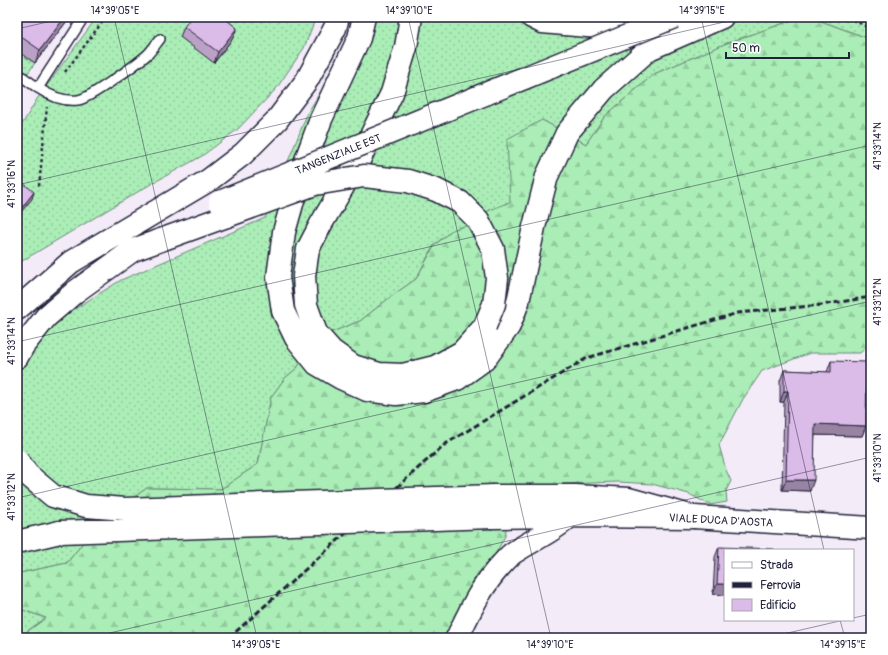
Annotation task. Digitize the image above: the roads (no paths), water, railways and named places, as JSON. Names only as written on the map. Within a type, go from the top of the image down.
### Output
[{"type":"main road","points":[[17,309],[71,262],[209,180],[243,154],[277,120],[307,80],[335,28],[338,17]]},
{"type":"main road","points":[[364,17],[359,38],[321,119],[299,179],[284,232],[278,276],[283,311],[296,338],[317,364],[340,378],[367,390],[396,394],[424,391],[457,379],[485,359],[509,326],[518,302],[534,227],[547,176],[567,133],[604,89],[649,49],[722,17]]},
{"type":"main road","points":[[224,209],[315,184],[336,180],[343,179],[350,178],[364,176],[408,181],[436,190],[460,202],[478,220],[493,249],[497,278],[494,304],[485,326],[462,352],[434,367],[403,375],[379,374],[353,366],[332,352],[316,333],[306,305],[304,276],[308,249],[321,224],[345,185],[349,178],[353,171],[392,93],[406,47],[411,17]]},
{"type":"main road","points":[[532,17],[542,22],[599,27],[640,17]]},
{"type":"main road","name":"TANGENZIALE EST","points":[[17,320],[133,250],[224,209],[674,17]]},
{"type":"main road","points":[[17,357],[23,346],[46,317],[75,292],[133,250]]},
{"type":"main road","points":[[17,460],[28,475],[53,496],[86,506],[118,509],[493,507]]},
{"type":"main road","points":[[17,531],[60,532],[493,507],[575,496],[630,499],[694,517]]},
{"type":"main road","name":"VIALE DUCA D'AOSTA","points":[[493,507],[570,516],[694,517],[871,528]]},
{"type":"main road","points":[[457,638],[477,597],[494,573],[511,554],[532,540],[562,524],[570,516]]},
{"type":"main road","points":[[17,542],[60,532]]},
{"type":"lane","points":[[38,88],[84,17]]},
{"type":"lane","points":[[17,73],[48,95],[64,101],[80,100],[96,92],[148,54],[160,39]]},
{"type":"railway","points":[[229,638],[444,445],[587,358],[738,313],[821,305],[871,297]]}]
